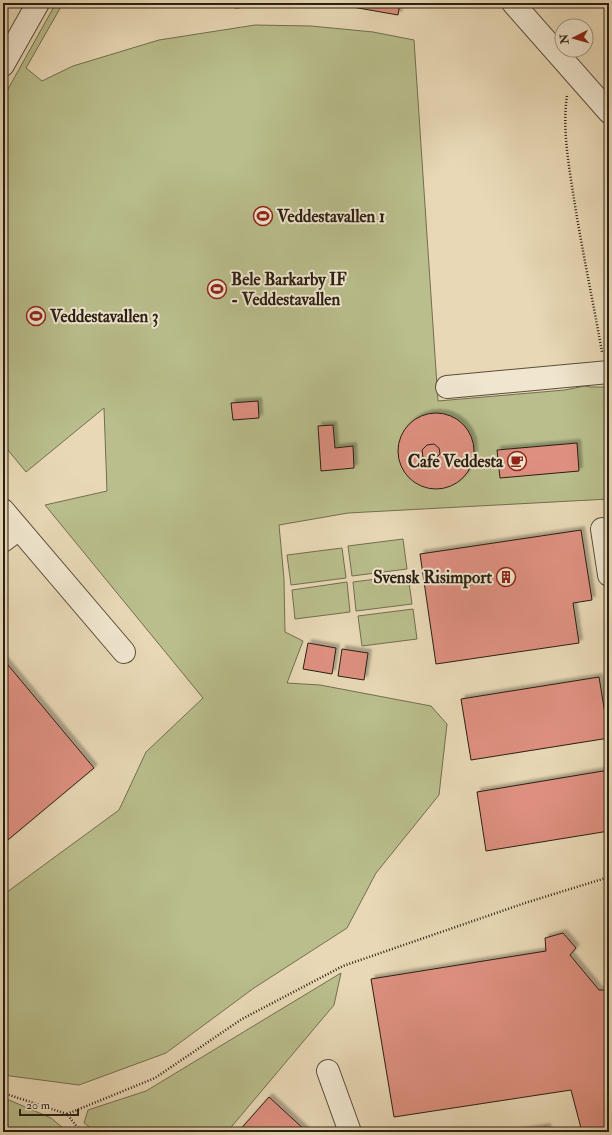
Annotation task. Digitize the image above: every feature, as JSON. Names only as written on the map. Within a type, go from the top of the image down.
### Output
[{"type":"street","points":[[3,65],[38,3]]},
{"type":"street","points":[[513,3],[609,112]]},
{"type":"street","points":[[447,387],[608,372]]},
{"type":"street","points":[[3,510],[11,535],[124,652]]},
{"type":"street","points":[[602,528],[609,575]]},
{"type":"street","points":[[328,1071],[350,1132]]},
{"type":"path","points":[[572,69],[565,109],[568,164],[579,228],[608,372]]},
{"type":"path","points":[[67,1114],[155,1078],[242,1019],[343,966],[609,877]]},
{"type":"path","points":[[3,1093],[67,1114],[81,1132]]},
{"type":"green space","name":"Bele Barkarby IF - Veddestavallen","points":[[56,3],[63,3],[26,68],[42,81],[73,66],[159,40],[255,25],[311,26],[373,32],[414,40],[438,401],[565,390],[585,386],[609,387],[609,499],[348,513],[279,525],[284,579],[285,632],[303,641],[287,683],[320,685],[431,706],[447,724],[439,795],[376,873],[347,928],[254,988],[166,1053],[79,1085],[3,1075],[3,895],[119,810],[146,752],[203,698],[45,505],[107,491],[104,408],[26,472],[3,444],[3,192],[6,180],[3,179],[3,98]]},
{"type":"green space","points":[[403,539],[407,569],[352,576],[348,546]]},
{"type":"green space","points":[[342,548],[346,578],[291,585],[287,555]]},
{"type":"green space","points":[[408,575],[412,604],[356,611],[353,582]]},
{"type":"green space","points":[[347,582],[350,612],[295,619],[292,590]]},
{"type":"green space","points":[[413,609],[417,639],[362,646],[358,616]]},
{"type":"green space","points":[[341,973],[334,1005],[227,1132],[96,1132],[84,1123],[88,1110],[146,1091]]},
{"type":"green space","points":[[3,1100],[9,1100],[51,1118],[68,1132],[3,1132]]},
{"type":"building","points":[[234,3],[299,3],[235,8]]},
{"type":"building","points":[[342,3],[400,3],[398,15],[341,5]]},
{"type":"building","points":[[258,401],[259,418],[233,420],[231,403]]},
{"type":"building","points":[[428,413],[444,413],[457,419],[468,430],[474,443],[472,466],[457,483],[444,489],[428,489],[415,483],[400,466],[398,459],[398,443],[404,430],[421,415]]},
{"type":"building","points":[[333,425],[335,448],[353,446],[354,468],[321,471],[318,426]]},
{"type":"building","points":[[577,443],[579,471],[500,478],[497,450]]},
{"type":"building","points":[[434,444],[439,448],[440,454],[435,459],[429,461],[423,457],[422,450],[427,445]]},
{"type":"building","name":"Svensk Risimport","points":[[581,530],[592,600],[573,603],[579,643],[436,664],[420,554]]},
{"type":"building","points":[[308,643],[336,648],[332,674],[303,669]]},
{"type":"building","points":[[342,649],[368,653],[364,680],[338,676]]},
{"type":"building","points":[[3,659],[94,768],[3,844]]},
{"type":"building","points":[[599,677],[609,738],[471,760],[461,699]]},
{"type":"building","points":[[609,770],[609,831],[486,851],[477,792]]},
{"type":"building","points":[[563,933],[576,948],[570,955],[599,990],[609,990],[609,1132],[582,1132],[571,1090],[394,1117],[371,979],[546,951],[545,938]]},
{"type":"building","points":[[269,1097],[307,1132],[238,1132]]},
{"type":"building","points":[[547,1127],[548,1132],[517,1132]]},
{"type":"place","name":"Veddestavallen 1","points":[[263,216]]},
{"type":"place","name":"Bele Barkarby IF - Veddestavallen","points":[[217,289]]},
{"type":"place","name":"Veddestavallen 3","points":[[36,316]]},
{"type":"place","name":"Cafe Veddesta","points":[[517,461]]},
{"type":"place","name":"Svensk Risimport","points":[[506,577]]}]
